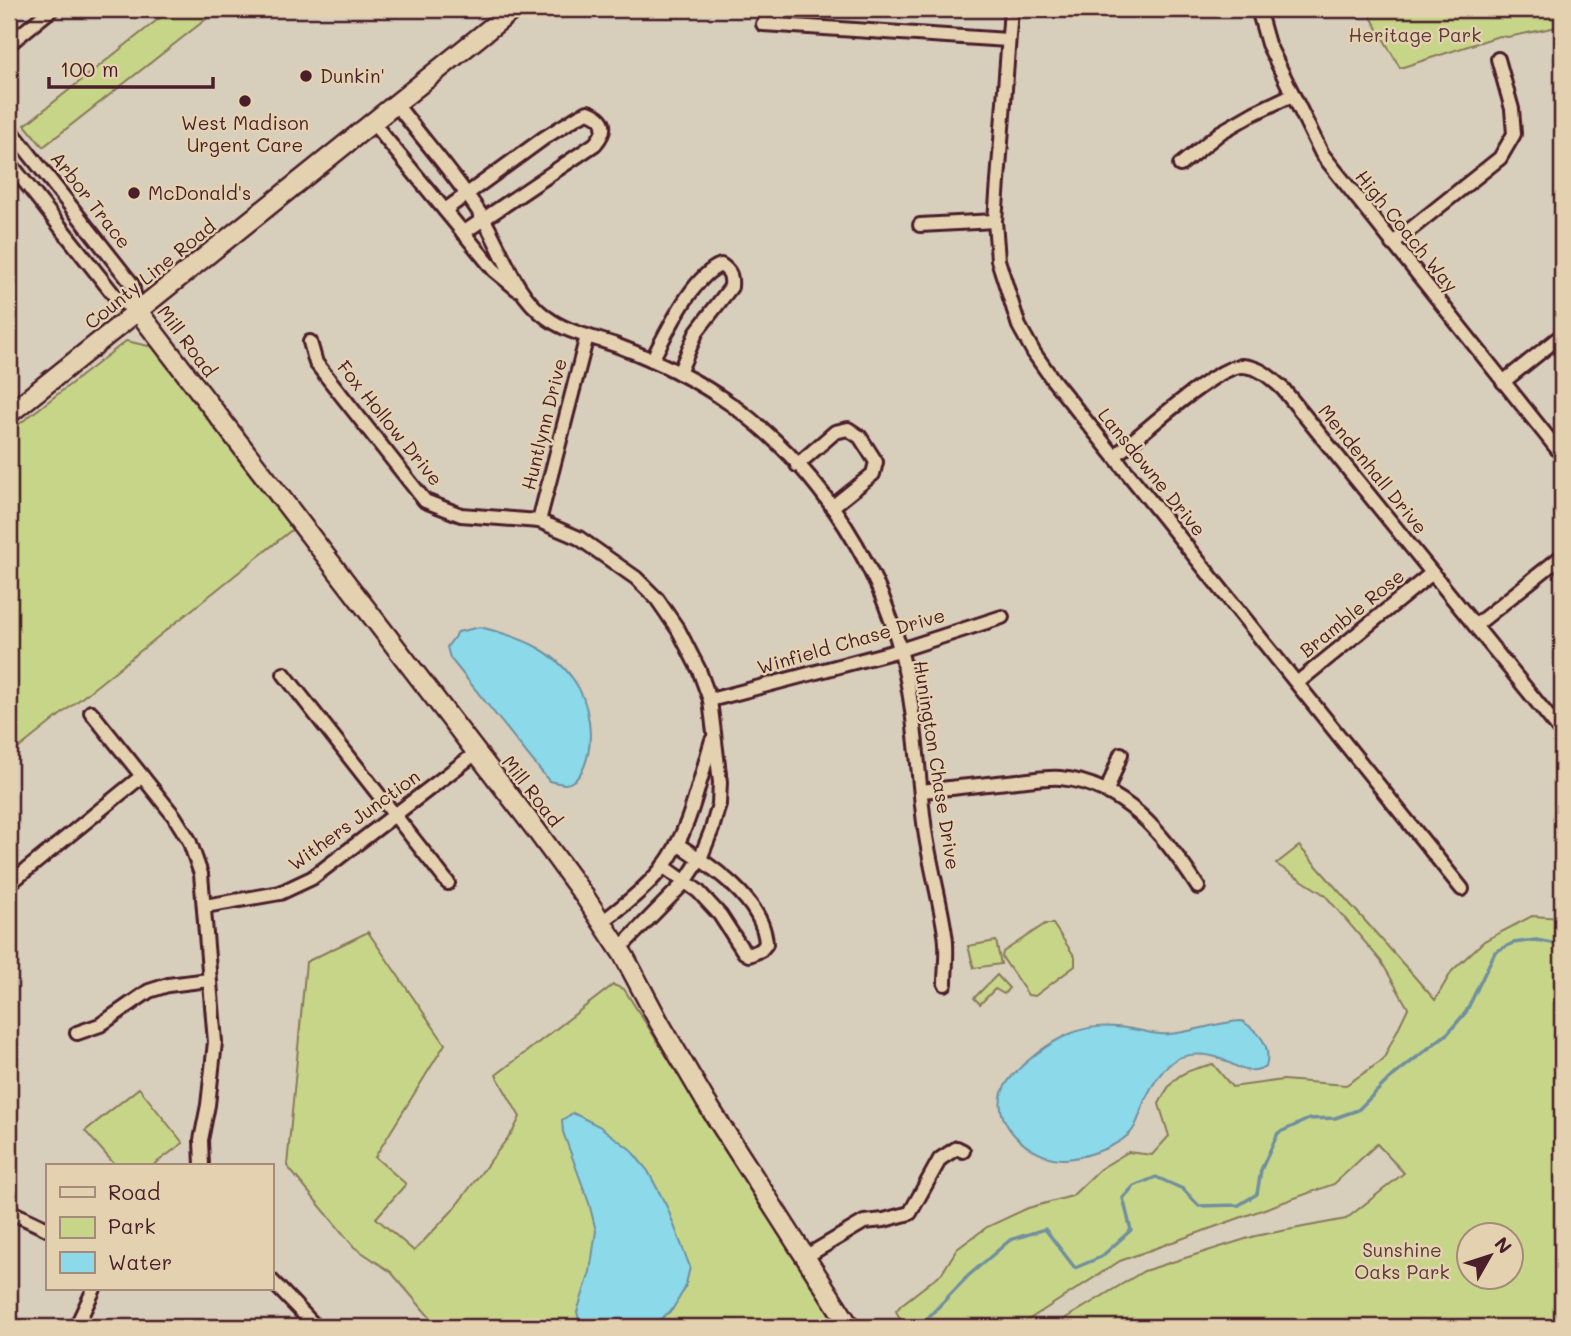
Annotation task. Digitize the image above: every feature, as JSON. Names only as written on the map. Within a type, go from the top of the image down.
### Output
[{"type":"street","points":[[9,44],[52,9]]},
{"type":"street","name":"County Line Road","points":[[9,414],[514,9]]},
{"type":"street","name":"Lansdowne Drive","points":[[1012,9],[995,221],[998,260],[1019,326],[1053,380],[1462,889]]},
{"type":"street","name":"High Coach Way","points":[[1258,9],[1268,44],[1322,154],[1562,456]]},
{"type":"street","points":[[763,24],[1008,40]]},
{"type":"street","points":[[1392,244],[1500,158],[1514,134],[1512,109],[1498,59]]},
{"type":"street","points":[[1180,165],[1221,132],[1292,95]]},
{"type":"street","name":"Hunington Chase Drive","points":[[396,104],[468,195],[523,294],[545,317],[565,329],[652,360],[734,406],[783,449],[854,539],[876,578],[900,650],[914,720],[925,831],[946,937],[945,984]]},
{"type":"street","points":[[445,211],[544,138],[579,116],[588,112],[601,120],[604,128],[595,144],[463,233]]},
{"type":"street","points":[[373,123],[494,270],[523,294]]},
{"type":"street","name":"Arbor Trace","points":[[9,128],[132,284],[137,310]]},
{"type":"street","points":[[9,162],[118,300],[137,310]]},
{"type":"street","points":[[920,225],[995,221]]},
{"type":"street","points":[[652,360],[678,311],[712,268],[721,265],[729,270],[731,287],[697,331],[679,373]]},
{"type":"street","name":"Mill Road","points":[[137,310],[536,830],[601,922],[619,948],[706,1102],[850,1327]]},
{"type":"street","points":[[1503,382],[1562,335]]},
{"type":"street","name":"Huntlynn Drive","points":[[539,521],[587,336]]},
{"type":"street","name":"Fox Hollow Drive","points":[[310,342],[316,363],[425,500],[461,515],[539,521],[579,538],[636,578],[657,599],[679,631],[699,670],[710,700],[720,782],[719,804],[712,829],[700,859],[685,882],[619,948]]},
{"type":"street","name":"Mendenhall Drive","points":[[1115,456],[1213,377],[1240,365],[1264,371],[1283,389],[1562,733]]},
{"type":"street","points":[[797,465],[835,432],[848,429],[865,444],[876,463],[873,474],[832,508]]},
{"type":"street","points":[[1476,625],[1562,556]]},
{"type":"street","name":"Bramble Rose","points":[[1297,683],[1433,573]]},
{"type":"street","name":"Winfield Chase Drive","points":[[710,700],[900,650],[1002,617]]},
{"type":"street","points":[[284,674],[448,883]]},
{"type":"street","points":[[91,712],[174,816],[190,840],[201,874],[215,1042],[201,1140],[202,1164]]},
{"type":"street","name":"Fox Hollow Drive","points":[[601,922],[634,896],[663,866],[677,844],[713,736]]},
{"type":"street","name":"Withers Junction","points":[[205,906],[266,897],[292,888],[326,869],[476,754]]},
{"type":"street","points":[[1107,791],[1121,754]]},
{"type":"street","points":[[9,884],[142,776]]},
{"type":"street","points":[[921,791],[1058,778],[1084,782],[1107,791],[1146,820],[1181,860],[1198,887]]},
{"type":"street","points":[[663,866],[685,882],[720,915],[744,952],[749,955],[761,950],[766,944],[765,936],[750,906],[728,881],[677,844]]},
{"type":"street","points":[[77,1032],[100,1025],[149,991],[168,985],[209,980]]},
{"type":"street","points":[[805,1257],[864,1222],[910,1213],[940,1159],[957,1148],[963,1151]]},
{"type":"street","points":[[9,1211],[46,1229]]},
{"type":"street","points":[[273,1282],[316,1327]]},
{"type":"street","points":[[76,1327],[94,1290]]},
{"type":"green space","points":[[171,9],[219,9],[43,147],[25,125]]},
{"type":"green space","name":"Heritage Park","points":[[1370,9],[1562,9],[1562,26],[1508,37],[1499,36],[1400,68],[1371,17]]},
{"type":"green space","points":[[126,341],[153,347],[294,528],[9,756],[9,432]]},
{"type":"green space","name":"Sunshine Oaks Park","points":[[1299,846],[1435,1000],[1452,971],[1484,941],[1532,916],[1562,918],[1562,1327],[1051,1327],[1144,1271],[1255,1236],[1346,1219],[1404,1173],[1377,1144],[1334,1184],[1120,1261],[1017,1327],[904,1327],[896,1311],[942,1273],[957,1249],[987,1227],[1028,1208],[1072,1196],[1100,1169],[1128,1152],[1152,1155],[1169,1136],[1159,1104],[1169,1086],[1180,1076],[1193,1069],[1213,1064],[1232,1087],[1283,1080],[1346,1085],[1383,1060],[1408,1008],[1381,961],[1325,895],[1276,864]]},
{"type":"green space","points":[[1045,924],[1053,924],[1075,957],[1075,966],[1035,996],[1028,995],[1002,957],[1003,952]]},
{"type":"green space","points":[[368,932],[445,1044],[375,1157],[406,1184],[376,1218],[414,1251],[452,1211],[513,1131],[520,1117],[496,1075],[613,985],[624,989],[839,1327],[438,1327],[391,1272],[354,1247],[287,1166],[306,962]]},
{"type":"green space","points":[[996,941],[1001,964],[974,968],[968,946]]},
{"type":"green space","points":[[997,975],[1009,988],[1004,994],[995,989],[980,1004],[974,998]]},
{"type":"green space","points":[[139,1088],[183,1143],[155,1164],[114,1164],[85,1131]]},
{"type":"water","points":[[480,627],[532,644],[564,668],[579,688],[587,710],[590,734],[584,767],[572,782],[563,784],[549,781],[450,658],[447,647],[458,632]]},
{"type":"water","points":[[1242,1021],[1263,1040],[1267,1052],[1266,1067],[1245,1070],[1221,1059],[1202,1055],[1188,1055],[1176,1059],[1152,1087],[1131,1132],[1107,1148],[1072,1158],[1052,1158],[1026,1146],[1007,1125],[1001,1099],[1005,1086],[1022,1066],[1038,1053],[1071,1033],[1111,1027],[1166,1034]]},
{"type":"water","points":[[573,1113],[599,1126],[630,1149],[648,1171],[667,1207],[690,1267],[685,1288],[672,1310],[650,1327],[581,1327],[577,1312],[590,1272],[596,1231],[589,1203],[563,1132],[562,1120]]},
{"type":"waterway","points":[[919,1327],[968,1276],[1010,1240],[1045,1229],[1075,1268],[1101,1257],[1131,1230],[1123,1198],[1134,1186],[1156,1177],[1183,1189],[1199,1206],[1239,1205],[1257,1194],[1261,1170],[1278,1133],[1309,1119],[1335,1118],[1358,1110],[1389,1079],[1448,1033],[1466,1012],[1495,952],[1513,943],[1536,940],[1562,945]]},
{"type":"place","name":"Dunkin'","points":[[306,76]]},
{"type":"place","name":"West Madison Urgent Care","points":[[245,101]]},
{"type":"place","name":"McDonald's","points":[[134,193]]}]
